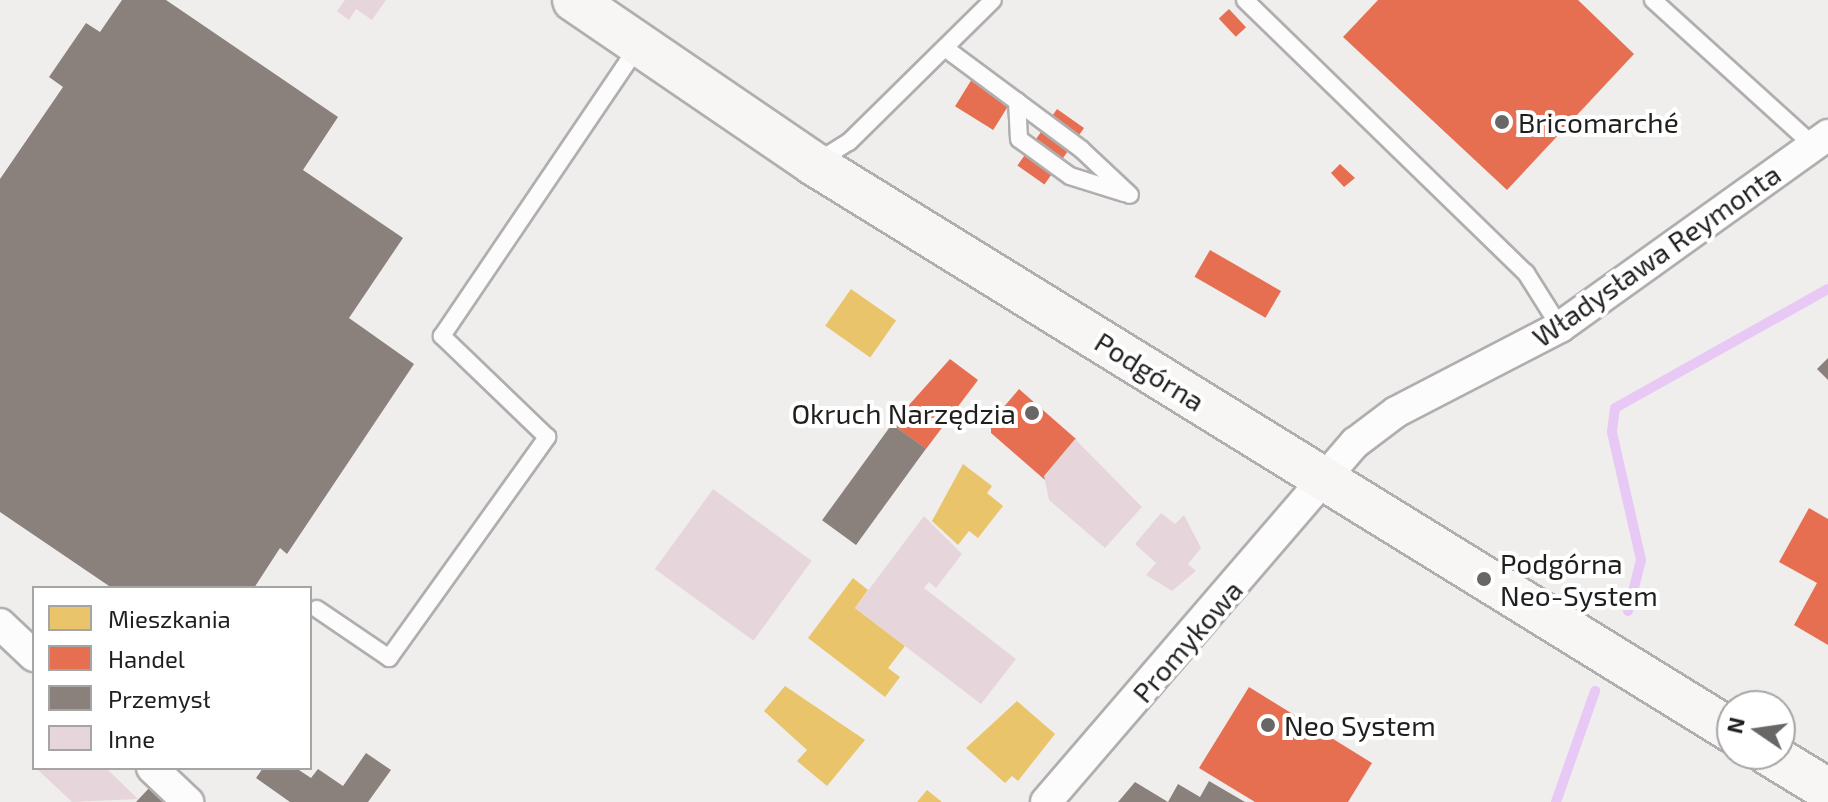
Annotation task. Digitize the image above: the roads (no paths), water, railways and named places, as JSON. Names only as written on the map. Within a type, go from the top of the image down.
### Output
[{"type":"main road","name":"Podgórna","points":[[574,0],[814,164],[1716,721]]},
{"type":"main road","points":[[1795,770],[1828,790]]},
{"type":"street","name":"Władysława Reymonta","points":[[1326,479],[1355,443],[1396,412],[1560,327],[1820,140]]},
{"type":"street","name":"Promykowa","points":[[1046,802],[1326,479]]},
{"type":"street","points":[[0,624],[32,654]]},
{"type":"street","points":[[154,770],[188,802]]},
{"type":"lane","points":[[1245,0],[1526,273],[1560,327]]},
{"type":"lane","points":[[1653,0],[1820,140]]},
{"type":"lane","points":[[814,164],[849,142],[990,4]]},
{"type":"lane","points":[[317,609],[389,658],[547,437],[442,336],[639,45]]},
{"type":"lane","points":[[945,48],[1017,101],[1130,195],[1070,176],[1019,139],[1017,101]]},
{"type":"waterway","points":[[1628,611],[1641,560],[1612,432],[1615,408],[1828,289]]},
{"type":"waterway","points":[[1556,802],[1595,691]]},
{"type":"place","name":"Bricomarché","points":[[1502,122]]},
{"type":"place","name":"Okruch Narzędzia","points":[[1032,413]]},
{"type":"place","name":"Podgórna Neo-System","points":[[1484,579]]},
{"type":"place","name":"Neo System","points":[[1268,725]]}]
